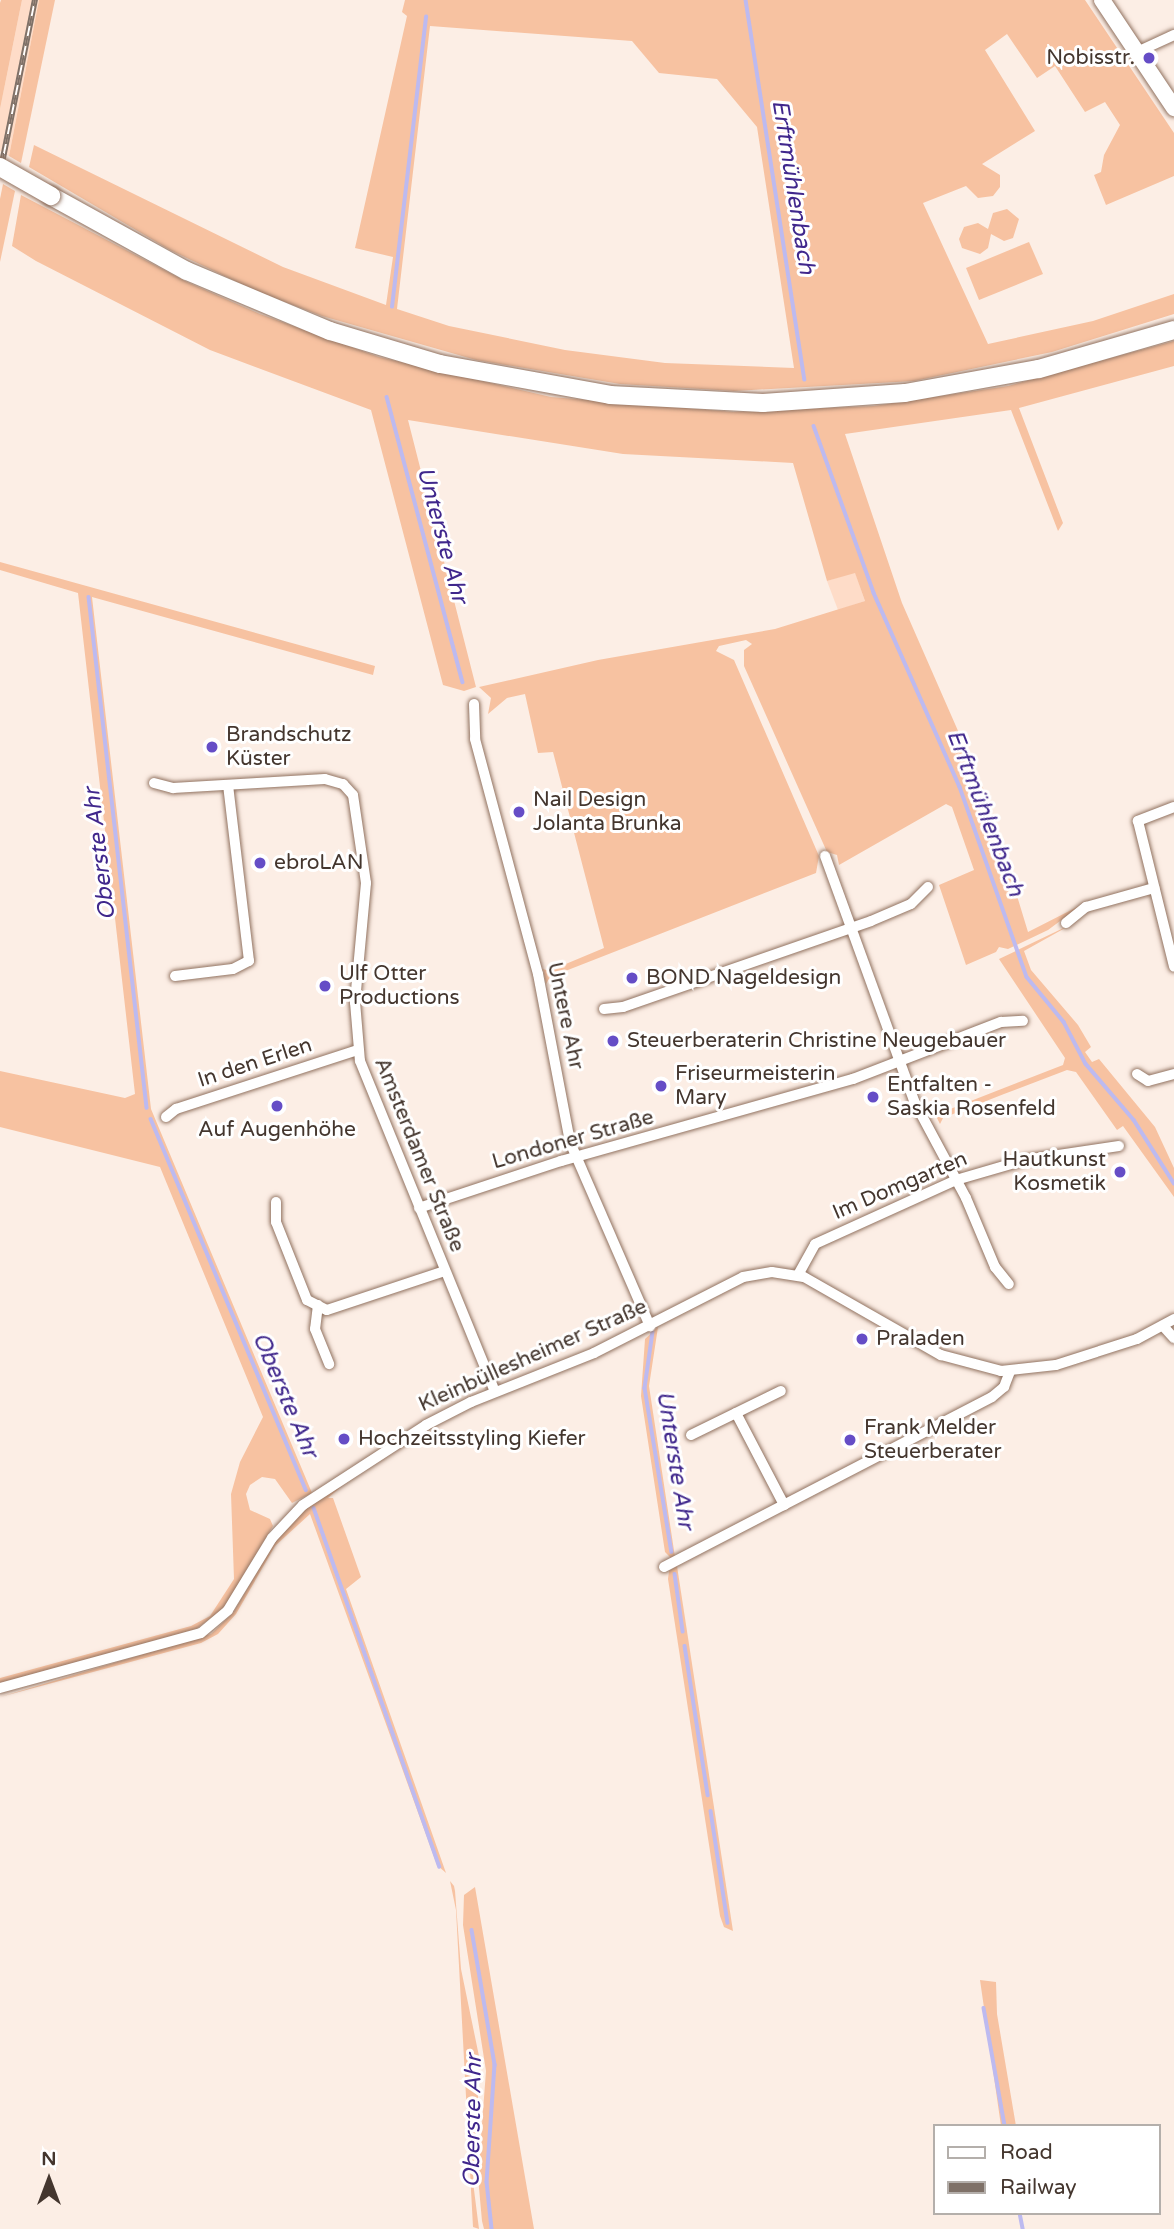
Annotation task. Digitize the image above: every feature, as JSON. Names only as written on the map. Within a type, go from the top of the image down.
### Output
[{"type":"main road","points":[[0,167],[187,271],[330,331],[440,364],[610,395],[762,403],[896,394],[1040,369],[1174,330]]},
{"type":"street","points":[[1102,0],[1174,107]]},
{"type":"street","points":[[1137,52],[1174,35]]},
{"type":"street","name":"Untere Ahr","points":[[474,704],[475,740],[538,974],[575,1158],[650,1326]]},
{"type":"street","name":"Amsterdamer Straße","points":[[154,783],[173,788],[325,779],[343,784],[353,795],[366,883],[355,1002],[358,1050],[419,1208],[495,1392]]},
{"type":"street","points":[[175,976],[233,970],[249,961],[228,785]]},
{"type":"street","points":[[1174,807],[1138,821],[1174,967]]},
{"type":"street","points":[[825,856],[900,1062],[995,1267],[1009,1284]]},
{"type":"street","points":[[604,1009],[623,1007],[911,904],[928,887]]},
{"type":"street","points":[[1066,923],[1086,907],[1154,888]]},
{"type":"street","name":"Londoner Straße","points":[[419,1208],[575,1158],[900,1062],[1001,1022],[1023,1021]]},
{"type":"street","name":"In den Erlen","points":[[166,1117],[176,1109],[358,1050]]},
{"type":"street","points":[[1137,1074],[1148,1081],[1174,1074]]},
{"type":"street","name":"Im Domgarten","points":[[798,1275],[815,1244],[956,1180],[1010,1163],[1119,1146]]},
{"type":"street","points":[[276,1202],[276,1222],[307,1300],[327,1310],[445,1271]]},
{"type":"street","name":"Kleinbüllesheimer Straße","points":[[0,1688],[201,1633],[224,1615],[272,1538],[295,1511],[426,1425],[495,1392],[650,1326],[743,1277],[772,1272],[798,1275],[941,1355],[1010,1371],[1056,1365],[1164,1327],[1174,1319]]},
{"type":"street","points":[[318,1305],[315,1329],[329,1364]]},
{"type":"street","points":[[1164,1327],[1174,1338]]},
{"type":"street","points":[[664,1566],[998,1394],[1010,1371]]},
{"type":"street","points":[[691,1435],[781,1391]]},
{"type":"street","points":[[736,1413],[784,1505]]},
{"type":"shaded area","points":[[1,0],[22,0],[0,109],[0,3]]},
{"type":"shaded area","points":[[22,0],[39,0],[9,156],[0,151],[0,109]]},
{"type":"shaded area","points":[[39,0],[55,0],[21,163],[9,156]]},
{"type":"shaded area","points":[[405,0],[1085,0],[1174,133],[1174,176],[1106,205],[1094,175],[1101,172],[1104,155],[1120,125],[1105,102],[1085,112],[1055,66],[1037,78],[1007,34],[985,50],[1035,131],[982,164],[1000,175],[1000,187],[993,196],[978,198],[966,186],[923,203],[988,344],[1093,321],[1174,294],[1174,314],[1052,352],[914,381],[734,391],[620,384],[476,360],[322,316],[256,291],[170,250],[29,167],[34,145],[283,267],[386,305],[393,257],[355,248],[407,16],[402,12]],"holes":[[[430,26],[632,41],[659,73],[717,79],[757,127],[794,368],[665,363],[565,350],[449,326],[397,309]]]},
{"type":"shaded area","points":[[3,184],[15,191],[0,262],[0,199]]},
{"type":"shaded area","points":[[21,195],[187,282],[260,314],[379,357],[551,397],[734,412],[874,406],[1008,386],[1174,341],[1174,366],[1019,408],[1063,523],[1058,531],[1011,410],[845,434],[902,603],[987,797],[1028,932],[1083,904],[1048,930],[1008,949],[999,947],[996,952],[966,965],[939,885],[974,870],[952,807],[946,804],[839,865],[837,855],[827,852],[744,666],[744,650],[752,644],[746,640],[719,646],[716,651],[734,660],[819,856],[816,873],[550,977],[546,984],[543,969],[549,971],[604,948],[553,752],[538,753],[525,694],[507,698],[488,714],[491,698],[479,687],[598,660],[775,629],[865,601],[855,573],[827,581],[793,463],[623,454],[408,420],[476,687],[464,691],[443,685],[371,410],[210,350],[36,261],[12,246]]},
{"type":"shaded area","points":[[1007,209],[1019,219],[1013,238],[1004,241],[991,234],[988,248],[980,254],[962,248],[959,239],[964,227],[978,223],[988,229],[993,213]]},
{"type":"shaded area","points":[[1029,242],[1043,274],[979,300],[966,268]]},
{"type":"shaded area","points":[[0,562],[375,666],[373,675],[92,597],[151,1109],[312,1493],[292,1503],[275,1479],[262,1477],[250,1485],[246,1494],[250,1510],[270,1519],[273,1526],[223,1609],[196,1629],[0,1683],[0,1678],[191,1626],[210,1616],[234,1579],[231,1494],[240,1462],[263,1417],[160,1167],[0,1127],[0,1071],[125,1098],[135,1094],[78,593],[0,570]]},
{"type":"shaded area","points":[[855,572],[865,601],[838,610],[827,581]]},
{"type":"shaded area","points":[[1074,923],[1024,951],[1031,970],[1078,1025],[1091,1047],[1085,1052],[1092,1062],[1099,1059],[1155,1127],[1174,1168],[1174,1197],[1123,1126],[1117,1130],[1076,1072],[1067,1070],[1004,1094],[943,1118],[940,1124],[933,1110],[940,1113],[1063,1065],[1065,1058],[999,959]]},
{"type":"shaded area","points":[[658,1327],[649,1386],[675,1557],[671,1558],[665,1552],[641,1396],[645,1339]]},
{"type":"shaded area","points":[[343,1485],[328,1498],[333,1498],[361,1577],[346,1589],[446,1873],[437,1865],[310,1514],[275,1546],[236,1614],[218,1634],[201,1643],[0,1697],[211,1634],[233,1613],[279,1535],[303,1511]]},
{"type":"shaded area","points":[[677,1566],[733,1931],[724,1927],[720,1916],[668,1579],[669,1571]]},
{"type":"shaded area","points":[[450,1881],[455,1891],[461,1969],[480,2061],[473,2182],[479,2229],[473,2227],[456,1910]]},
{"type":"shaded area","points":[[475,1887],[534,2229],[484,2229],[482,2221],[478,2177],[486,2071],[463,1925],[464,1895]]},
{"type":"shaded area","points":[[980,1980],[996,1982],[997,2014],[1016,2124],[1001,2124]]},
{"type":"waterway","name":"Erftmühlenbach","points":[[746,0],[805,379]]},
{"type":"waterway","name":"Unterste Ahr","points":[[392,307],[426,17]]},
{"type":"waterway","name":"Unterste Ahr","points":[[387,397],[463,682]]},
{"type":"waterway","name":"Erftmühlenbach","points":[[814,426],[874,593],[960,787],[1027,977],[1064,1022],[1086,1064],[1134,1120],[1174,1183]]},
{"type":"waterway","name":"Oberste Ahr","points":[[89,597],[147,1108]]},
{"type":"waterway","name":"Oberste Ahr","points":[[151,1119],[306,1490]]},
{"type":"waterway","name":"Unterste Ahr","points":[[653,1332],[645,1388],[672,1552]]},
{"type":"waterway","name":"Oberste Ahr","points":[[314,1508],[440,1867]]},
{"type":"waterway","name":"Unterste Ahr","points":[[675,1574],[683,1631]]},
{"type":"waterway","name":"Unterste Ahr","points":[[685,1646],[708,1795]]},
{"type":"waterway","name":"Unterste Ahr","points":[[711,1811],[728,1923]]},
{"type":"waterway","name":"Oberste Ahr","points":[[472,1930],[495,2065],[487,2182],[492,2229]]},
{"type":"waterway","name":"Unterste Ahr","points":[[984,2008],[1005,2124]]},
{"type":"waterway","name":"Unterste Ahr","points":[[1020,2215],[1023,2229]]},
{"type":"railway","points":[[0,173],[35,0]]},
{"type":"place","name":"Nobisstr.","points":[[1149,58]]},
{"type":"place","name":"Brandschutz Küster","points":[[212,747]]},
{"type":"place","name":"Nail Design Jolanta Brunka","points":[[519,812]]},
{"type":"place","name":"ebroLAN","points":[[260,863]]},
{"type":"place","name":"BOND Nageldesign","points":[[632,978]]},
{"type":"place","name":"Ulf Otter Productions","points":[[325,986]]},
{"type":"place","name":"Steuerberaterin Christine Neugebauer","points":[[613,1041]]},
{"type":"place","name":"Friseurmeisterin Mary","points":[[661,1086]]},
{"type":"place","name":"Entfalten - Saskia Rosenfeld","points":[[873,1097]]},
{"type":"place","name":"Auf Augenhöhe","points":[[277,1106]]},
{"type":"place","name":"Hautkunst Kosmetik","points":[[1120,1172]]},
{"type":"place","name":"Praladen","points":[[862,1339]]},
{"type":"place","name":"Hochzeitsstyling Kiefer","points":[[344,1439]]},
{"type":"place","name":"Frank Melder Steuerberater","points":[[850,1440]]}]
